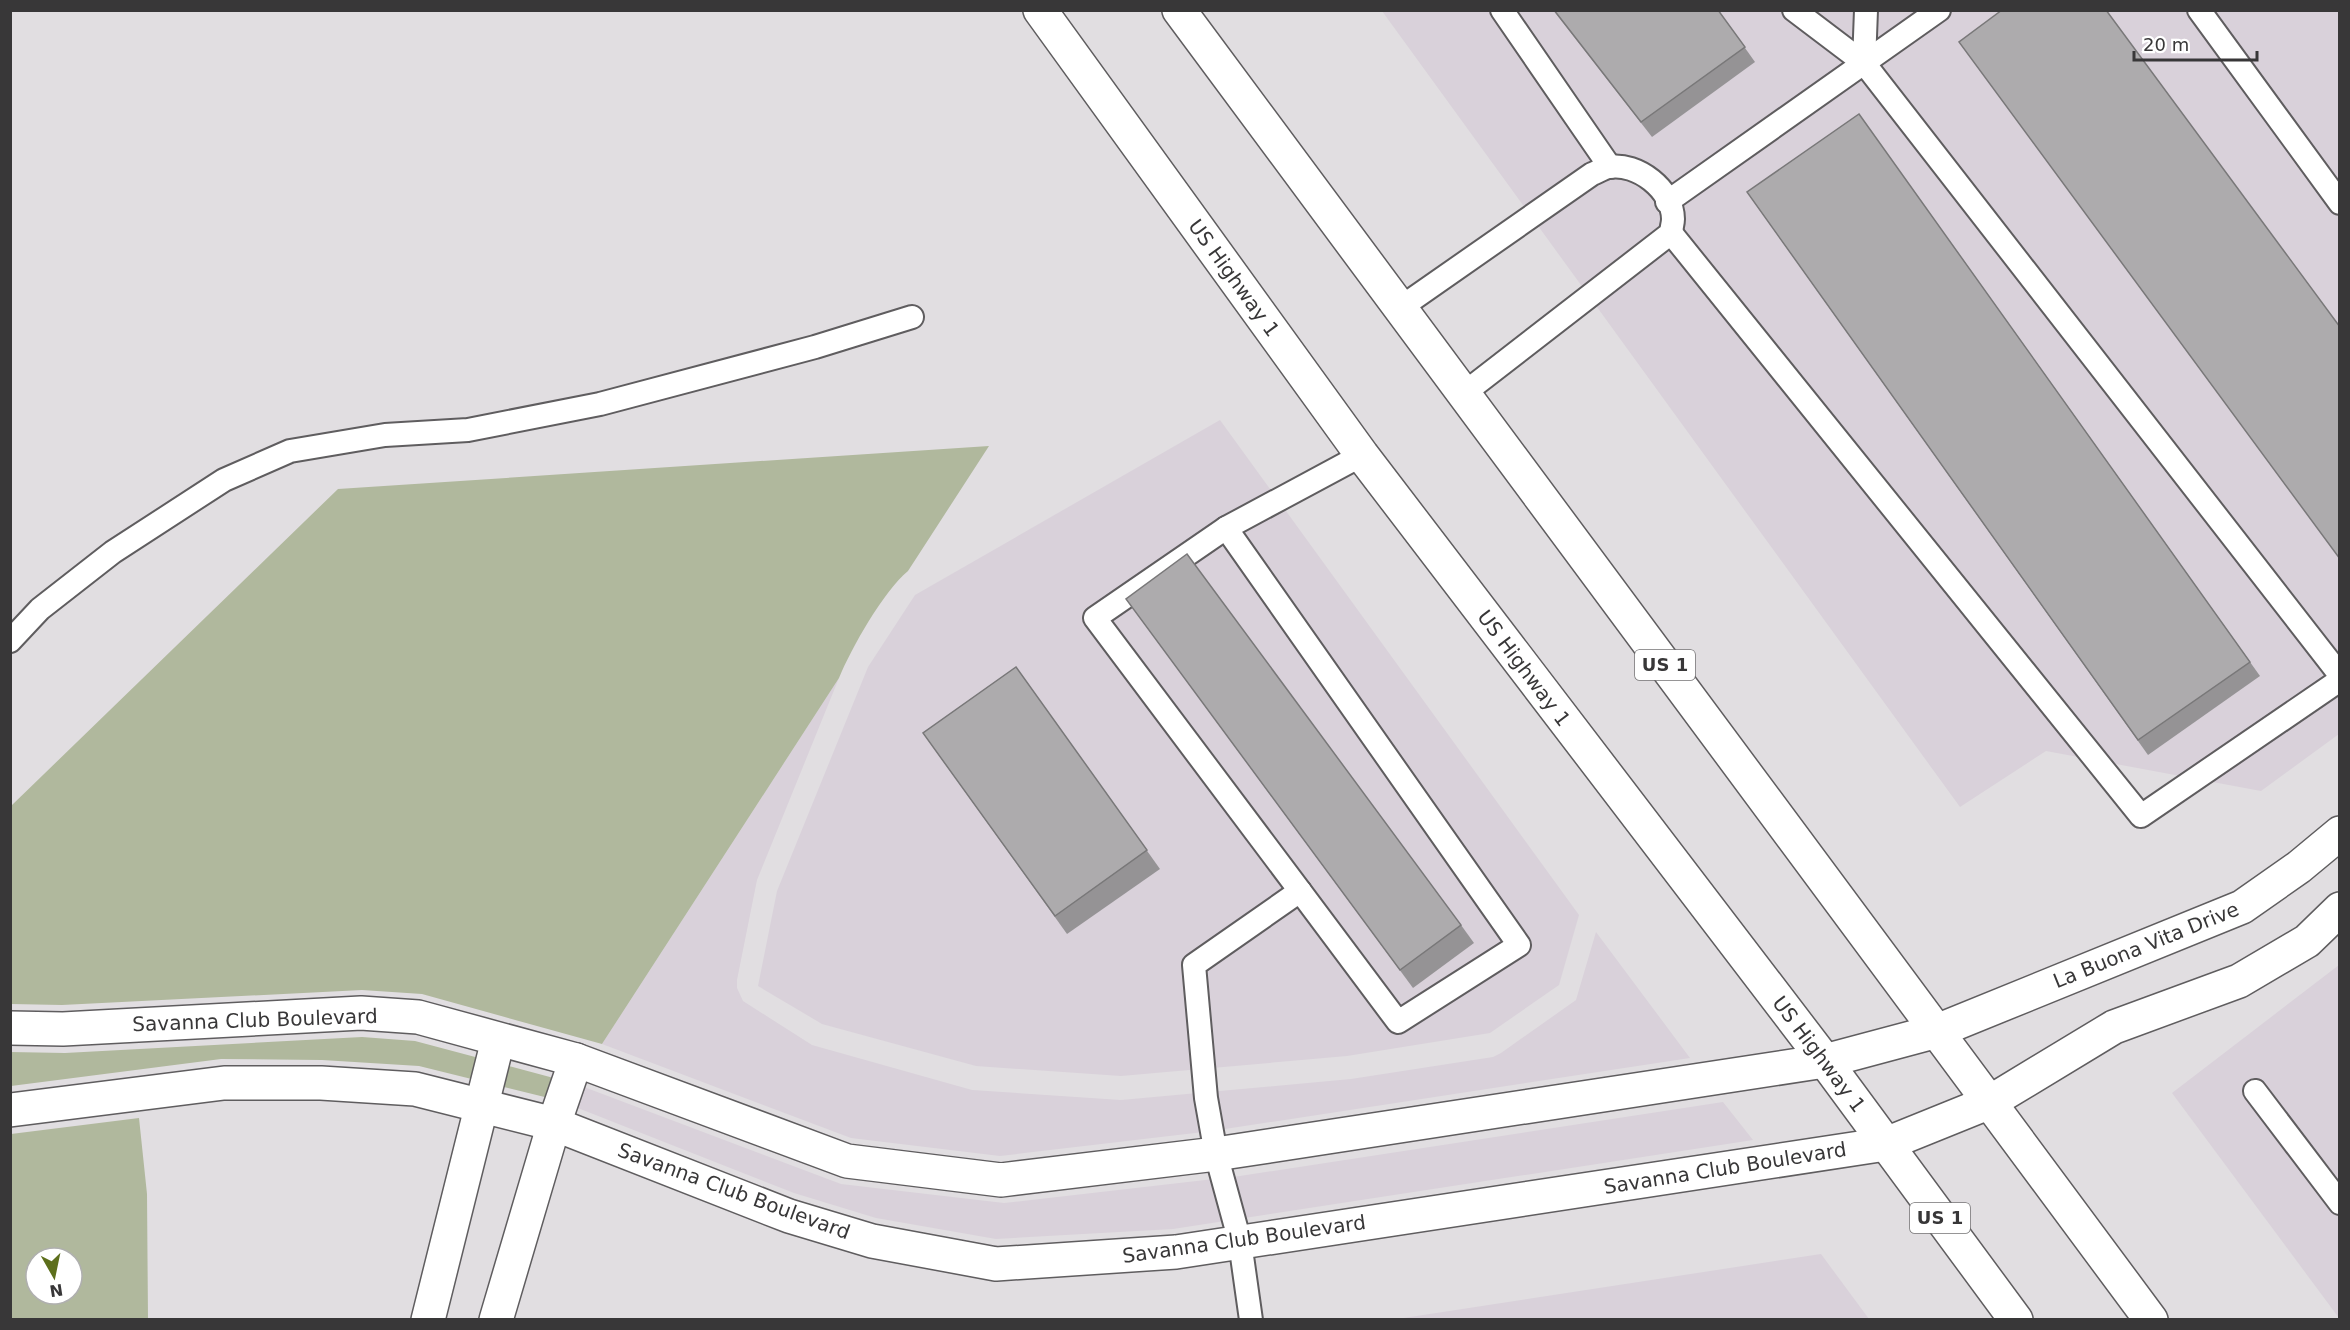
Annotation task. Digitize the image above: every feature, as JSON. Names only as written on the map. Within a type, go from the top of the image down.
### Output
[{"type":"street","name":"US Highway 1","points":[[1040,10],[1362,454],[1825,1061],[2016,1320]]},
{"type":"street","name":"US 1","points":[[1179,10],[2151,1320]]},
{"type":"street","name":"La Buona Vita Drive","points":[[1937,1031],[2242,907],[2340,833]]},
{"type":"street","points":[[1990,1102],[2114,1027],[2239,981],[2307,941],[2340,909]]},
{"type":"street","name":"Savanna Club Boulevard","points":[[10,1028],[63,1029],[361,1013],[418,1017],[576,1060],[847,1161],[1001,1179],[1216,1154],[1825,1061],[1937,1031]]},
{"type":"street","points":[[428,1320],[498,1040]]},
{"type":"street","points":[[496,1320],[554,1124],[576,1060]]},
{"type":"street","name":"Savanna Club Boulevard","points":[[10,1110],[224,1083],[321,1083],[415,1089],[554,1124],[789,1216],[872,1240],[996,1264],[1176,1252],[1886,1144],[1990,1102]]},
{"type":"lane","points":[[1502,10],[1610,167]]},
{"type":"lane","points":[[1794,10],[1864,63],[2340,675]]},
{"type":"lane","points":[[1864,63],[1866,10]]},
{"type":"lane","points":[[1667,202],[1939,10]]},
{"type":"lane","points":[[2199,10],[2340,203]]},
{"type":"lane","points":[[1400,308],[1592,174],[1610,167],[1631,167],[1653,180],[1667,202],[1673,217],[1671,233],[1463,394]]},
{"type":"lane","points":[[1671,233],[2141,816],[2340,680]]},
{"type":"lane","points":[[10,641],[40,609],[113,552],[224,480],[290,451],[385,435],[468,430],[600,404],[815,347],[912,317]]},
{"type":"lane","points":[[1226,528],[1519,945],[1398,1022],[1095,618],[1226,528],[1362,454]]},
{"type":"lane","points":[[1251,1320],[1240,1242],[1216,1154],[1206,1098],[1194,965],[1300,891]]},
{"type":"lane","points":[[2255,1091],[2340,1203]]},
{"type":"shaded area","points":[[1382,11],[2339,11],[2339,734],[2261,791],[2046,751],[1960,807]]},
{"type":"shaded area","points":[[1220,420],[1579,915],[1559,985],[1490,1033],[1347,1056],[1121,1076],[976,1066],[822,1024],[758,986],[777,891],[868,667],[915,595]]},
{"type":"shaded area","points":[[839,678],[757,880],[737,980],[737,988],[743,1001],[812,1045],[972,1090],[1121,1100],[1351,1079],[1493,1057],[1501,1053],[1576,1000],[1596,932],[1690,1058],[1212,1131],[1000,1156],[851,1138],[602,1044]]},
{"type":"shaded area","points":[[2339,965],[2339,1318],[2172,1093]]},
{"type":"shaded area","points":[[576,1084],[841,1184],[1004,1203],[1240,1176],[1723,1102],[1753,1140],[1173,1229],[996,1239],[876,1218],[794,1193],[560,1101],[541,1097],[565,1102]]},
{"type":"shaded area","points":[[1821,1254],[1869,1319],[1397,1319]]},
{"type":"green space","points":[[989,446],[908,571],[888,592],[869,621],[839,678],[602,1044],[422,994],[362,990],[62,1005],[11,1004],[11,806],[338,489]]},
{"type":"green space","points":[[362,1037],[415,1041],[576,1084],[565,1102],[419,1066],[322,1060],[221,1059],[11,1086],[10,1052],[65,1053]]},
{"type":"green space","points":[[139,1118],[147,1194],[148,1319],[11,1319],[11,1134]]},
{"type":"building","points":[[1554,10],[1718,10],[1745,47],[1641,122]]},
{"type":"building","points":[[2002,10],[2106,10],[2340,327],[2340,559],[1959,42]]},
{"type":"building","points":[[1859,114],[2250,662],[2138,740],[1747,192]]},
{"type":"building","points":[[1187,554],[1461,925],[1400,970],[1126,599]]},
{"type":"building","points":[[1016,667],[1147,850],[1055,916],[923,733]]}]
